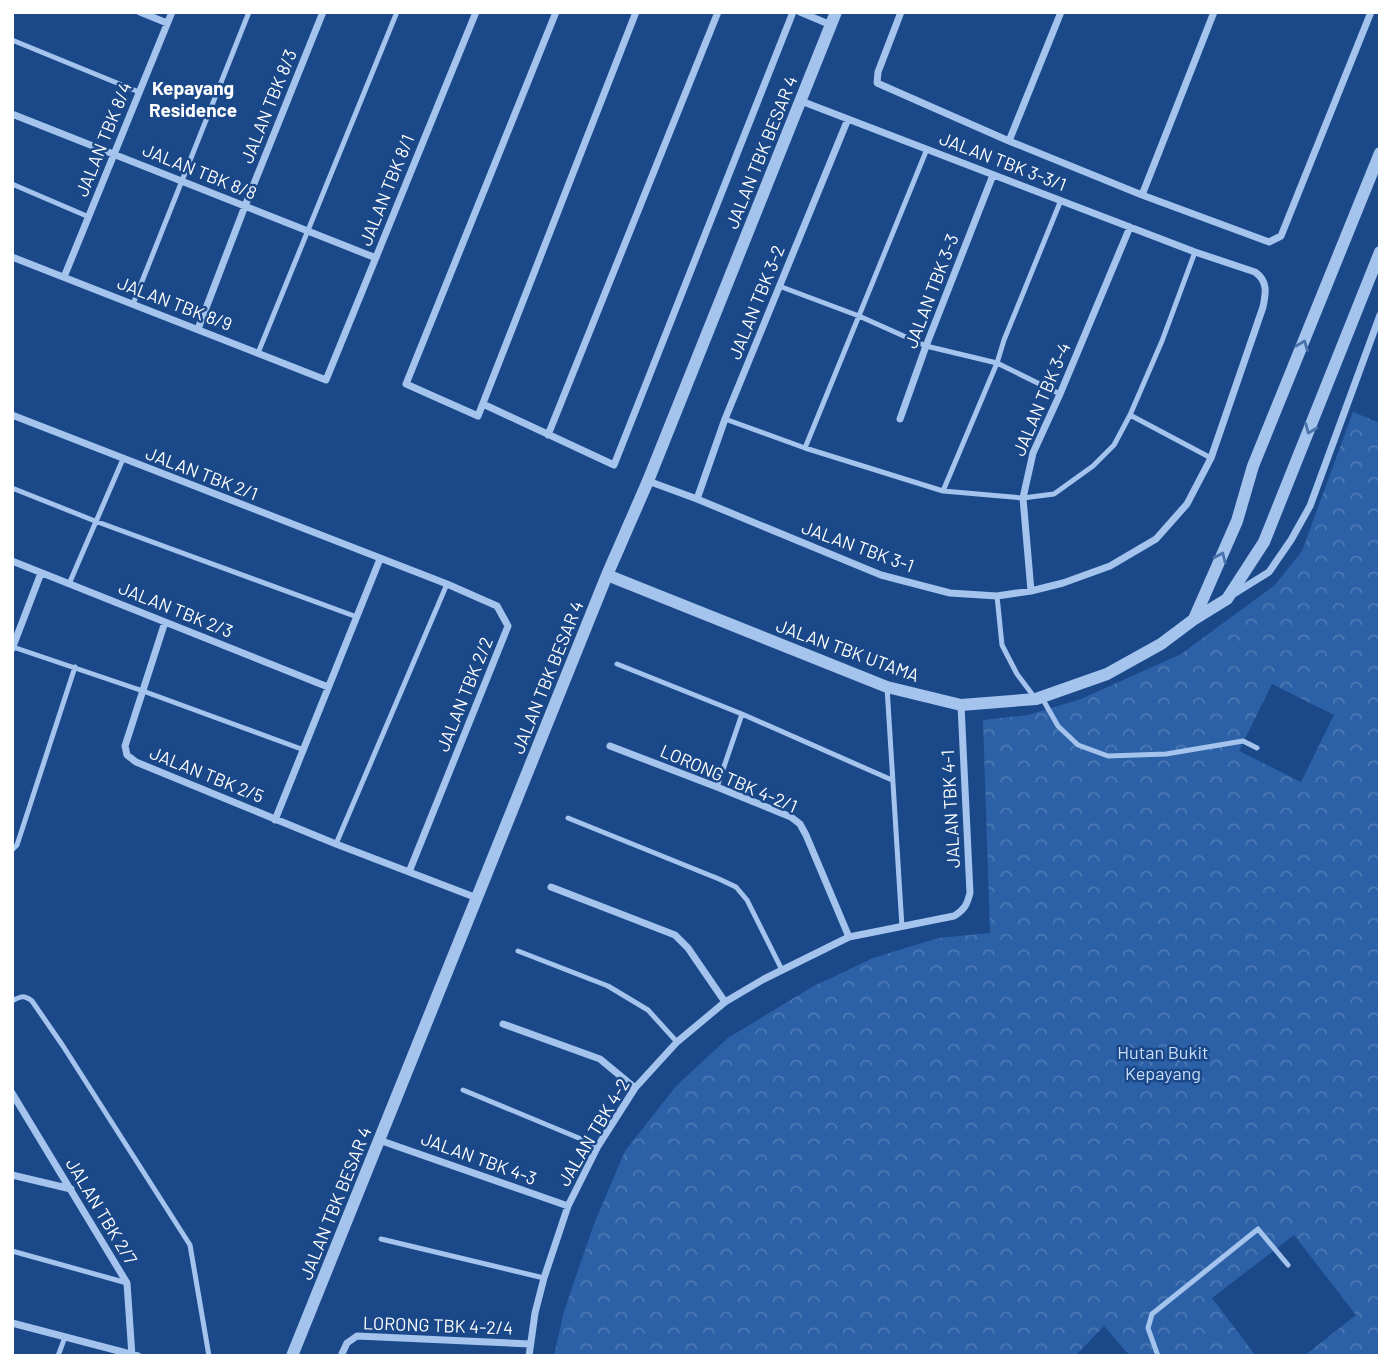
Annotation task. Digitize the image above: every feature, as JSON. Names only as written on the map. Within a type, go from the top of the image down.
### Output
[{"type":"street","points":[[140,12],[167,23]]},
{"type":"street","name":"JALAN TBK 8/4","points":[[65,277],[172,12]]},
{"type":"street","name":"JALAN TBK 8/3","points":[[198,329],[323,12]]},
{"type":"street","name":"JALAN TBK 8/1","points":[[326,380],[476,12]]},
{"type":"street","points":[[556,12],[406,384],[478,416],[636,12]]},
{"type":"street","points":[[548,435],[718,12]]},
{"type":"street","points":[[483,404],[614,465],[793,12]]},
{"type":"street","points":[[800,12],[833,18]]},
{"type":"street","points":[[901,12],[878,72],[877,82],[1009,141],[1142,195],[1269,242],[1281,236],[1371,12]]},
{"type":"street","points":[[1009,141],[1062,12]]},
{"type":"street","points":[[1142,195],[1214,12]]},
{"type":"street","name":"JALAN TBK BESAR 4","points":[[292,1356],[833,18]]},
{"type":"street","name":"JALAN TBK 3-3/1","points":[[801,101],[1195,252]]},
{"type":"street","name":"JALAN TBK 8/8","points":[[12,114],[376,258]]},
{"type":"street","name":"JALAN TBK 3-2","points":[[697,499],[725,419],[848,119]]},
{"type":"street","points":[[1193,620],[1237,521],[1253,466],[1380,153]]},
{"type":"street","name":"JALAN TBK 3-3","points":[[900,419],[993,175]]},
{"type":"street","name":"JALAN TBK 3-4","points":[[1031,591],[1023,498],[1033,453],[1130,227]]},
{"type":"street","name":"JALAN TBK 3-1","points":[[648,481],[881,575],[950,593],[997,596],[1031,591],[1110,566],[1156,539],[1187,504],[1211,458],[1263,307],[1266,295],[1262,277],[1255,272],[1195,252]]},
{"type":"street","points":[[1227,599],[1264,542],[1380,252]]},
{"type":"street","name":"JALAN TBK 8/9","points":[[12,257],[326,380]]},
{"type":"street","points":[[1227,599],[1269,572],[1304,518],[1380,315]]},
{"type":"street","name":"JALAN TBK 2/1","points":[[12,415],[380,559]]},
{"type":"street","points":[[275,820],[380,559]]},
{"type":"street","name":"JALAN TBK 2/2","points":[[380,559],[498,606],[508,626],[409,872]]},
{"type":"street","name":"JALAN TBK 2/3","points":[[12,561],[328,687]]},
{"type":"street","points":[[13,648],[41,573]]},
{"type":"street","name":"JALAN TBK UTAMA","points":[[607,575],[887,687],[961,705],[1039,699],[1107,674],[1161,644],[1227,599]]},
{"type":"street","points":[[143,691],[165,622]]},
{"type":"street","name":"JALAN TBK 2/5","points":[[143,691],[125,746],[127,755],[136,762],[275,820],[477,898]]},
{"type":"street","name":"JALAN TBK 4-1","points":[[961,705],[970,893],[968,904],[963,910]]},
{"type":"street","name":"LORONG TBK 4-2/1","points":[[610,746],[718,787],[791,817],[800,824],[849,937]]},
{"type":"street","points":[[551,887],[675,935],[688,948],[725,1002]]},
{"type":"street","name":"JALAN TBK 4-2","points":[[529,1356],[535,1313],[544,1278],[568,1206],[598,1146],[635,1088],[677,1042],[725,1002],[849,937],[954,916],[963,910]]},
{"type":"street","points":[[503,1024],[600,1059],[635,1088]]},
{"type":"street","name":"JALAN TBK 2/7","points":[[13,1095],[127,1283],[132,1355]]},
{"type":"street","name":"JALAN TBK 4-3","points":[[379,1140],[568,1206]]},
{"type":"street","points":[[12,1175],[71,1189]]},
{"type":"street","points":[[12,1323],[138,1356]]},
{"type":"street","name":"LORONG TBK 4-2/4","points":[[341,1356],[347,1343],[357,1336],[530,1344]]},
{"type":"lane","points":[[133,304],[249,12]]},
{"type":"lane","points":[[258,353],[397,12]]},
{"type":"lane","points":[[12,40],[139,92]]},
{"type":"lane","points":[[805,448],[927,149]]},
{"type":"lane","points":[[12,184],[89,217]]},
{"type":"lane","points":[[943,491],[1061,200]]},
{"type":"lane","points":[[725,419],[805,448],[943,491],[1023,498],[1054,494],[1093,466],[1114,445],[1162,341],[1195,252]]},
{"type":"lane","points":[[779,286],[859,316],[926,346],[997,363],[1060,394]]},
{"type":"lane","points":[[1130,415],[1211,458]]},
{"type":"lane","points":[[69,584],[123,459]]},
{"type":"lane","points":[[12,488],[357,617]]},
{"type":"lane","points":[[336,844],[447,584]]},
{"type":"lane","points":[[997,596],[1002,645],[1017,674],[1058,726],[1077,745],[1108,756],[1166,754],[1244,741],[1257,748]]},
{"type":"lane","points":[[13,648],[75,667],[304,750]]},
{"type":"lane","points":[[617,664],[742,714],[892,780]]},
{"type":"lane","points":[[12,850],[17,845],[75,667]]},
{"type":"lane","points":[[887,687],[902,926]]},
{"type":"lane","points":[[718,787],[742,714]]},
{"type":"lane","points":[[568,818],[736,887],[747,900],[782,970]]},
{"type":"lane","points":[[518,951],[608,986],[648,1010],[677,1042]]},
{"type":"lane","points":[[12,1001],[21,996],[32,1001],[190,1245],[209,1356]]},
{"type":"lane","points":[[463,1090],[598,1146]]},
{"type":"lane","points":[[1158,1356],[1148,1328],[1152,1314],[1258,1229],[1287,1265]]},
{"type":"lane","points":[[381,1239],[544,1278]]},
{"type":"lane","points":[[12,1251],[127,1283]]},
{"type":"lane","points":[[58,1356],[65,1337]]},
{"type":"green space","name":"Hutan Bukit Kepayang","points":[[1353,412],[1380,423],[1380,1356],[1304,1356],[1356,1315],[1294,1235],[1212,1298],[1256,1356],[1130,1356],[1104,1326],[1075,1356],[554,1356],[564,1311],[594,1224],[625,1151],[676,1086],[728,1038],[812,987],[873,958],[938,938],[990,933],[983,720],[1028,715],[1081,699],[1181,654],[1275,585],[1302,551]],"holes":[[[1272,684],[1334,715],[1301,782],[1239,751]]]},
{"type":"district","name":"Kepayang Residence","points":[[193,98]]}]
